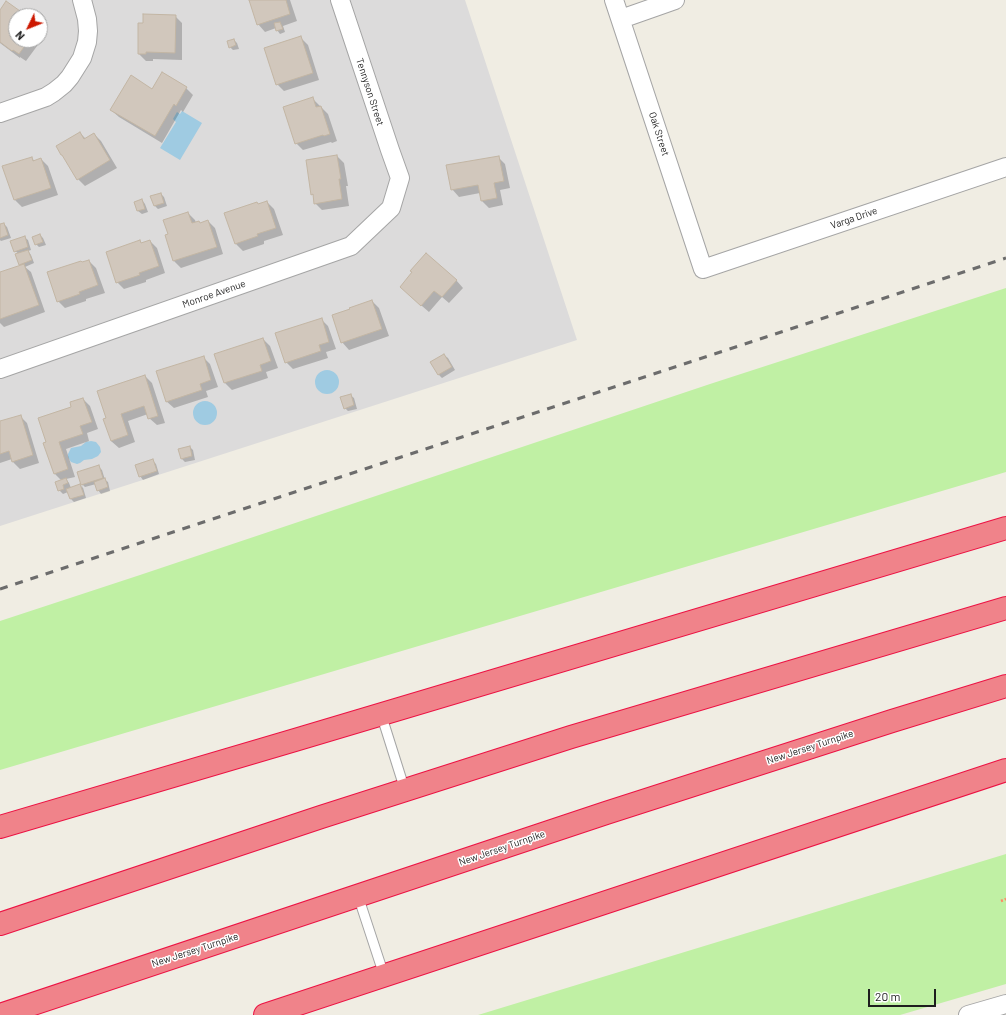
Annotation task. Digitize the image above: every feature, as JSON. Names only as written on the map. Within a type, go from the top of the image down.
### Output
[{"type":"highway","points":[[0,826],[1006,528]]},
{"type":"highway","points":[[0,924],[405,790],[572,737],[1006,608]]},
{"type":"highway","name":"New Jersey Turnpike","points":[[0,1015],[621,808],[1006,686]]},
{"type":"highway","points":[[265,1015],[1006,770]]},
{"type":"street","points":[[0,113],[46,97],[64,84],[70,77],[82,58],[87,42],[87,19],[82,0]]},
{"type":"street","name":"Tennyson Street","points":[[340,0],[400,178],[398,183]]},
{"type":"street","name":"Oak Street","points":[[614,0],[703,269]]},
{"type":"street","points":[[621,19],[676,0]]},
{"type":"street","name":"Varga Drive","points":[[703,269],[1006,167]]},
{"type":"street","name":"Monroe Avenue","points":[[0,369],[351,246],[391,208],[398,183]]},
{"type":"street","points":[[976,1014],[1006,1004]]},
{"type":"lane","points":[[381,714],[405,790]]},
{"type":"lane","points":[[358,896],[384,975]]},
{"type":"path","points":[[1001,901],[1006,899]]},
{"type":"shaded area","points":[[0,0],[465,0],[577,340],[0,526]]},
{"type":"green space","points":[[1006,288],[1006,472],[0,770],[0,621],[710,384]]},
{"type":"green space","points":[[1006,854],[1006,984],[900,1015],[478,1015]]},
{"type":"water","points":[[182,111],[202,123],[180,160],[160,148],[176,122],[173,119],[177,112],[180,114]]},
{"type":"water","points":[[327,370],[336,373],[339,382],[336,391],[327,394],[318,391],[315,382],[318,373]]},
{"type":"water","points":[[205,401],[210,402],[216,408],[216,418],[210,424],[205,425],[200,424],[194,418],[193,413],[194,408],[200,402]]},
{"type":"water","points":[[86,442],[96,442],[100,447],[101,452],[98,456],[92,459],[84,460],[77,464],[71,462],[68,454],[71,448],[81,446]]},
{"type":"building","points":[[249,0],[286,0],[290,14],[257,25]]},
{"type":"building","points":[[6,1],[16,8],[8,8],[8,48],[0,42],[0,10]]},
{"type":"building","points":[[143,14],[176,15],[175,53],[146,52],[146,54],[138,54],[138,23],[143,23]]},
{"type":"building","points":[[280,22],[283,29],[276,31],[274,23]]},
{"type":"building","points":[[301,36],[313,73],[276,85],[264,48]]},
{"type":"building","points":[[234,39],[236,45],[229,48],[227,41]]},
{"type":"building","points":[[8,48],[23,48],[19,54],[13,50],[12,51]]},
{"type":"building","points":[[162,72],[187,87],[176,106],[174,104],[155,136],[110,110],[131,75],[152,89]]},
{"type":"building","points":[[313,97],[316,107],[321,106],[330,134],[295,144],[283,107]]},
{"type":"building","points":[[80,132],[84,139],[94,133],[110,160],[77,180],[56,146]]},
{"type":"building","points":[[337,155],[341,179],[339,179],[342,199],[314,204],[313,194],[311,195],[306,160]]},
{"type":"building","points":[[499,156],[504,181],[494,183],[497,198],[481,201],[478,185],[451,190],[446,165]]},
{"type":"building","points":[[32,157],[33,161],[41,158],[51,188],[14,200],[2,166]]},
{"type":"building","points":[[161,193],[164,203],[154,206],[150,196]]},
{"type":"building","points":[[142,199],[145,209],[137,211],[134,202]]},
{"type":"building","points":[[267,201],[276,228],[257,234],[258,236],[235,244],[224,213],[257,202],[258,204]]},
{"type":"building","points":[[188,212],[192,223],[199,221],[200,223],[208,220],[217,247],[173,261],[165,235],[168,234],[163,220]]},
{"type":"building","points":[[4,223],[8,235],[0,238],[0,224]]},
{"type":"building","points":[[40,234],[43,242],[35,245],[32,237]]},
{"type":"building","points":[[25,236],[28,247],[14,252],[10,241]]},
{"type":"building","points":[[140,240],[141,243],[150,240],[159,266],[139,273],[140,275],[116,283],[106,252]]},
{"type":"building","points":[[28,250],[32,260],[19,265],[15,254]]},
{"type":"building","points":[[426,253],[457,280],[442,297],[434,291],[421,306],[400,287],[412,272],[410,271]]},
{"type":"building","points":[[89,260],[98,285],[79,292],[80,294],[57,302],[47,272],[81,261]]},
{"type":"building","points":[[24,264],[39,305],[0,319],[0,272]]},
{"type":"building","points":[[372,300],[382,329],[341,343],[332,315]]},
{"type":"building","points":[[322,318],[329,342],[319,345],[321,351],[285,363],[275,333]]},
{"type":"building","points":[[263,338],[271,361],[260,365],[262,371],[224,383],[214,354]]},
{"type":"building","points":[[444,354],[452,367],[438,375],[430,362]]},
{"type":"building","points":[[204,356],[211,380],[200,384],[202,390],[166,402],[156,371]]},
{"type":"building","points":[[145,375],[158,416],[148,419],[144,406],[121,414],[128,435],[111,441],[103,419],[106,418],[97,391]]},
{"type":"building","points":[[351,394],[354,405],[344,409],[340,397]]},
{"type":"building","points":[[83,398],[92,422],[80,426],[83,434],[59,442],[68,469],[54,474],[43,443],[46,442],[38,418],[71,407],[70,402]]},
{"type":"building","points":[[21,415],[33,455],[12,462],[9,451],[0,454],[0,421]]},
{"type":"building","points":[[190,446],[192,456],[181,459],[178,449]]},
{"type":"building","points":[[153,459],[157,471],[139,477],[135,465]]},
{"type":"building","points":[[99,465],[103,478],[81,485],[77,472]]},
{"type":"building","points":[[66,478],[68,483],[63,485],[64,489],[58,491],[55,482]]},
{"type":"building","points":[[105,478],[108,487],[97,491],[94,482]]},
{"type":"building","points":[[80,484],[84,495],[70,499],[66,489]]},
{"type":"railway","points":[[0,589],[1006,258]]}]
